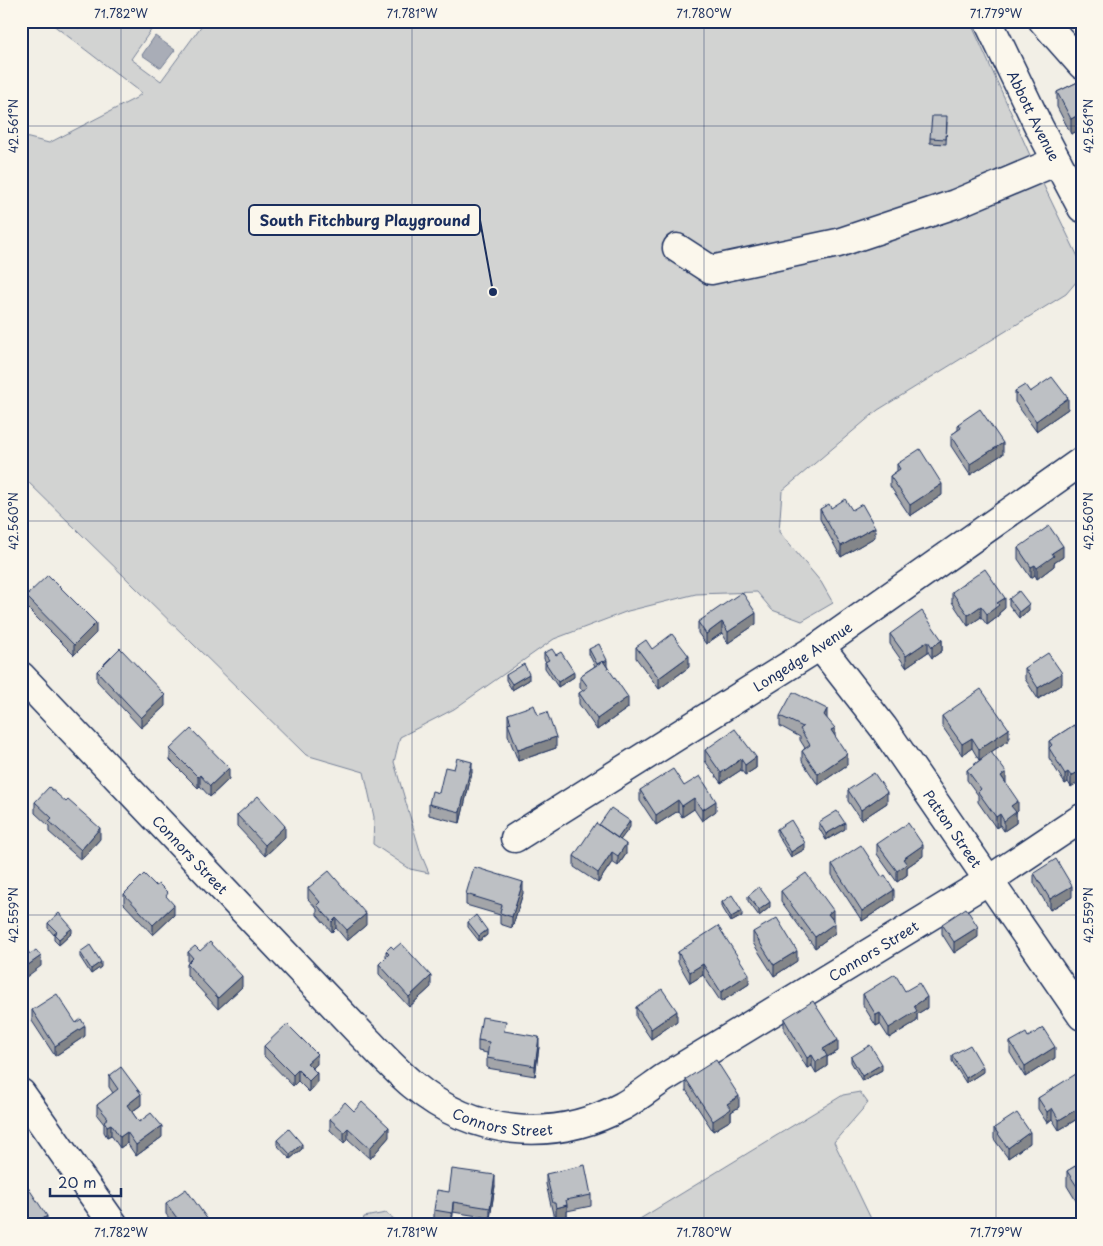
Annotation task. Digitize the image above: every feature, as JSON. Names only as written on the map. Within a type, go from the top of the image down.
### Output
[{"type":"street","name":"Abbott Avenue","points":[[988,21],[1082,208]]},
{"type":"street","points":[[1043,21],[1082,65]]},
{"type":"street","points":[[677,248],[711,270],[838,243],[955,204],[1057,161]]},
{"type":"street","name":"Longedge Avenue","points":[[515,838],[820,646],[1082,461]]},
{"type":"street","name":"Patton Street","points":[[820,646],[883,727],[1082,1016]]},
{"type":"street","name":"Connors Street","points":[[21,676],[360,1034],[399,1072],[424,1093],[453,1112],[491,1125],[520,1130],[560,1128],[589,1120],[624,1105],[670,1074],[989,880],[1082,818]]},
{"type":"street","points":[[21,1093],[114,1225]]},
{"type":"shaded area","points":[[48,21],[69,21],[79,28],[82,23],[88,27],[92,21],[154,21],[156,23],[131,59],[161,81],[205,21],[970,21],[1042,182],[1082,265],[1082,275],[1066,294],[878,410],[782,491],[779,532],[821,582],[833,603],[802,621],[772,610],[757,592],[696,594],[628,611],[554,639],[454,709],[400,737],[394,762],[421,854],[429,873],[410,869],[373,844],[374,817],[364,772],[306,755],[21,475],[21,136],[49,143],[136,98],[142,93]]},
{"type":"shaded area","points":[[155,36],[175,50],[161,68],[142,55]]},
{"type":"shaded area","points":[[860,1092],[868,1103],[834,1142],[874,1225],[630,1225],[843,1095]]},
{"type":"shaded area","points":[[386,1213],[402,1225],[362,1225],[364,1217]]},
{"type":"building","points":[[1082,80],[1082,113],[1071,119],[1057,92]]},
{"type":"building","points":[[932,116],[947,116],[946,139],[930,138]]},
{"type":"building","points":[[1052,377],[1068,398],[1036,421],[1015,391],[1025,385],[1030,392]]},
{"type":"building","points":[[980,409],[1003,443],[970,464],[951,435],[961,428],[958,424]]},
{"type":"building","points":[[920,449],[942,484],[910,505],[890,476],[900,469],[897,464]]},
{"type":"building","points":[[845,499],[852,510],[862,504],[875,527],[841,546],[820,509],[829,504],[831,508]]},
{"type":"building","points":[[1049,526],[1063,546],[1052,553],[1054,556],[1037,568],[1035,565],[1031,567],[1018,548]]},
{"type":"building","points":[[985,569],[1005,598],[997,603],[999,605],[987,614],[981,606],[968,615],[952,592]]},
{"type":"building","points":[[48,575],[96,623],[74,645],[26,596]]},
{"type":"building","points":[[1019,591],[1029,604],[1019,612],[1009,599]]},
{"type":"building","points":[[742,592],[756,613],[728,632],[722,622],[706,634],[698,622]]},
{"type":"building","points":[[922,611],[942,640],[932,647],[928,641],[906,656],[890,634]]},
{"type":"building","points":[[672,634],[689,656],[659,678],[636,647],[646,640],[652,649]]},
{"type":"building","points":[[599,644],[607,660],[597,664],[589,649]]},
{"type":"building","points":[[120,648],[165,695],[141,718],[97,671]]},
{"type":"building","points":[[552,649],[556,655],[561,652],[574,672],[558,682],[545,662],[549,660],[544,653]]},
{"type":"building","points":[[1048,653],[1062,673],[1038,688],[1025,668]]},
{"type":"building","points":[[603,661],[628,697],[597,719],[579,693],[588,687],[580,676]]},
{"type":"building","points":[[524,664],[529,674],[512,684],[506,675]]},
{"type":"building","points":[[981,689],[1009,729],[979,749],[972,738],[962,744],[942,716]]},
{"type":"building","points":[[793,692],[827,709],[824,715],[835,728],[831,730],[847,754],[818,774],[802,751],[810,745],[800,729],[803,727],[780,716]]},
{"type":"building","points":[[534,705],[538,715],[547,712],[556,737],[518,750],[508,724],[511,723],[508,714]]},
{"type":"building","points":[[1074,725],[1082,737],[1082,770],[1071,776],[1068,772],[1065,774],[1049,748],[1052,745],[1049,741]]},
{"type":"building","points":[[191,729],[229,768],[210,786],[200,775],[198,777],[170,749]]},
{"type":"building","points":[[735,729],[756,757],[745,765],[741,759],[721,773],[705,750]]},
{"type":"building","points":[[991,752],[1006,772],[1001,776],[1018,801],[1011,806],[1016,812],[1004,821],[1000,814],[996,817],[978,792],[981,789],[967,770]]},
{"type":"building","points":[[457,758],[472,762],[460,812],[429,804],[432,791],[439,793],[445,767],[454,769]]},
{"type":"building","points":[[673,769],[684,786],[700,776],[716,801],[702,810],[694,798],[682,806],[678,800],[656,815],[640,790]]},
{"type":"building","points":[[874,773],[887,792],[861,810],[848,790]]},
{"type":"building","points":[[49,787],[66,802],[68,800],[100,828],[81,850],[49,821],[52,818],[35,802]]},
{"type":"building","points":[[258,796],[285,826],[265,845],[237,815]]},
{"type":"building","points":[[611,808],[630,821],[618,838],[599,825]]},
{"type":"building","points":[[837,811],[845,823],[826,834],[819,822]]},
{"type":"building","points":[[791,820],[805,843],[791,852],[777,829]]},
{"type":"building","points":[[596,823],[626,844],[618,856],[612,852],[598,873],[574,856]]},
{"type":"building","points":[[908,823],[923,845],[903,859],[907,864],[897,871],[877,844]]},
{"type":"building","points":[[861,845],[882,877],[885,875],[894,890],[862,911],[832,864]]},
{"type":"building","points":[[1056,859],[1072,886],[1050,899],[1034,873]]},
{"type":"building","points":[[474,867],[523,882],[512,917],[500,913],[502,905],[466,894]]},
{"type":"building","points":[[329,871],[366,914],[347,930],[336,918],[332,922],[317,905],[320,902],[308,888]]},
{"type":"building","points":[[806,873],[833,910],[828,914],[835,923],[815,937],[781,891]]},
{"type":"building","points":[[144,874],[156,886],[159,884],[168,893],[166,896],[174,905],[153,925],[124,894]]},
{"type":"building","points":[[759,887],[770,902],[759,910],[748,896]]},
{"type":"building","points":[[732,895],[742,911],[731,917],[722,902]]},
{"type":"building","points":[[966,908],[978,927],[954,942],[942,924]]},
{"type":"building","points":[[59,913],[72,928],[59,939],[54,934],[57,932],[48,923]]},
{"type":"building","points":[[476,915],[487,930],[479,936],[468,922]]},
{"type":"building","points":[[777,918],[797,951],[774,965],[753,932]]},
{"type":"building","points":[[718,926],[749,974],[721,992],[703,964],[690,972],[678,952]]},
{"type":"building","points":[[21,942],[30,954],[36,950],[41,956],[21,970]]},
{"type":"building","points":[[210,942],[242,976],[218,998],[187,964],[193,958],[188,952],[195,946],[200,951]]},
{"type":"building","points":[[401,943],[431,976],[409,997],[379,964],[389,954],[386,951],[391,946],[394,949]]},
{"type":"building","points":[[90,945],[101,962],[91,969],[80,952]]},
{"type":"building","points":[[895,974],[905,991],[919,983],[927,997],[914,1006],[917,1011],[889,1028],[880,1013],[876,1015],[863,994]]},
{"type":"building","points":[[662,989],[677,1011],[651,1029],[636,1007]]},
{"type":"building","points":[[57,994],[76,1023],[81,1019],[85,1026],[55,1046],[32,1010]]},
{"type":"building","points":[[813,1001],[838,1040],[823,1049],[827,1056],[816,1062],[812,1055],[807,1058],[784,1019]]},
{"type":"building","points":[[482,1017],[506,1021],[504,1031],[539,1037],[535,1066],[487,1058],[489,1042],[478,1040]]},
{"type":"building","points":[[287,1024],[317,1054],[307,1063],[317,1073],[309,1081],[298,1070],[293,1075],[264,1046]]},
{"type":"building","points":[[1043,1028],[1055,1047],[1025,1066],[1010,1042],[1026,1033],[1028,1037]]},
{"type":"building","points":[[870,1045],[882,1064],[862,1076],[851,1057]]},
{"type":"building","points":[[970,1045],[983,1067],[966,1078],[952,1055]]},
{"type":"building","points":[[716,1060],[739,1096],[727,1104],[731,1109],[713,1121],[686,1079]]},
{"type":"building","points":[[121,1067],[141,1094],[127,1105],[139,1122],[151,1113],[162,1126],[136,1145],[127,1132],[120,1137],[111,1124],[107,1126],[104,1121],[108,1118],[97,1105],[118,1089],[109,1076]]},
{"type":"building","points":[[1079,1072],[1082,1076],[1082,1106],[1059,1120],[1052,1108],[1047,1112],[1038,1098]]},
{"type":"building","points":[[345,1102],[354,1111],[362,1102],[389,1127],[370,1148],[348,1128],[344,1132],[330,1119]]},
{"type":"building","points":[[1017,1113],[1030,1132],[1008,1148],[994,1128]]},
{"type":"building","points":[[289,1129],[302,1144],[290,1154],[277,1140]]},
{"type":"building","points":[[1082,1162],[1082,1187],[1078,1188],[1067,1171]]},
{"type":"building","points":[[585,1165],[591,1195],[566,1200],[567,1205],[556,1208],[546,1174]]},
{"type":"building","points":[[452,1169],[495,1175],[490,1208],[453,1202],[452,1213],[434,1210],[437,1190],[449,1192]]},
{"type":"building","points":[[21,1177],[47,1216],[34,1225],[21,1225]]},
{"type":"building","points":[[186,1189],[208,1220],[202,1225],[182,1225],[166,1203]]},
{"type":"place","name":"South Fitchburg Playground","points":[[493,292]]}]
